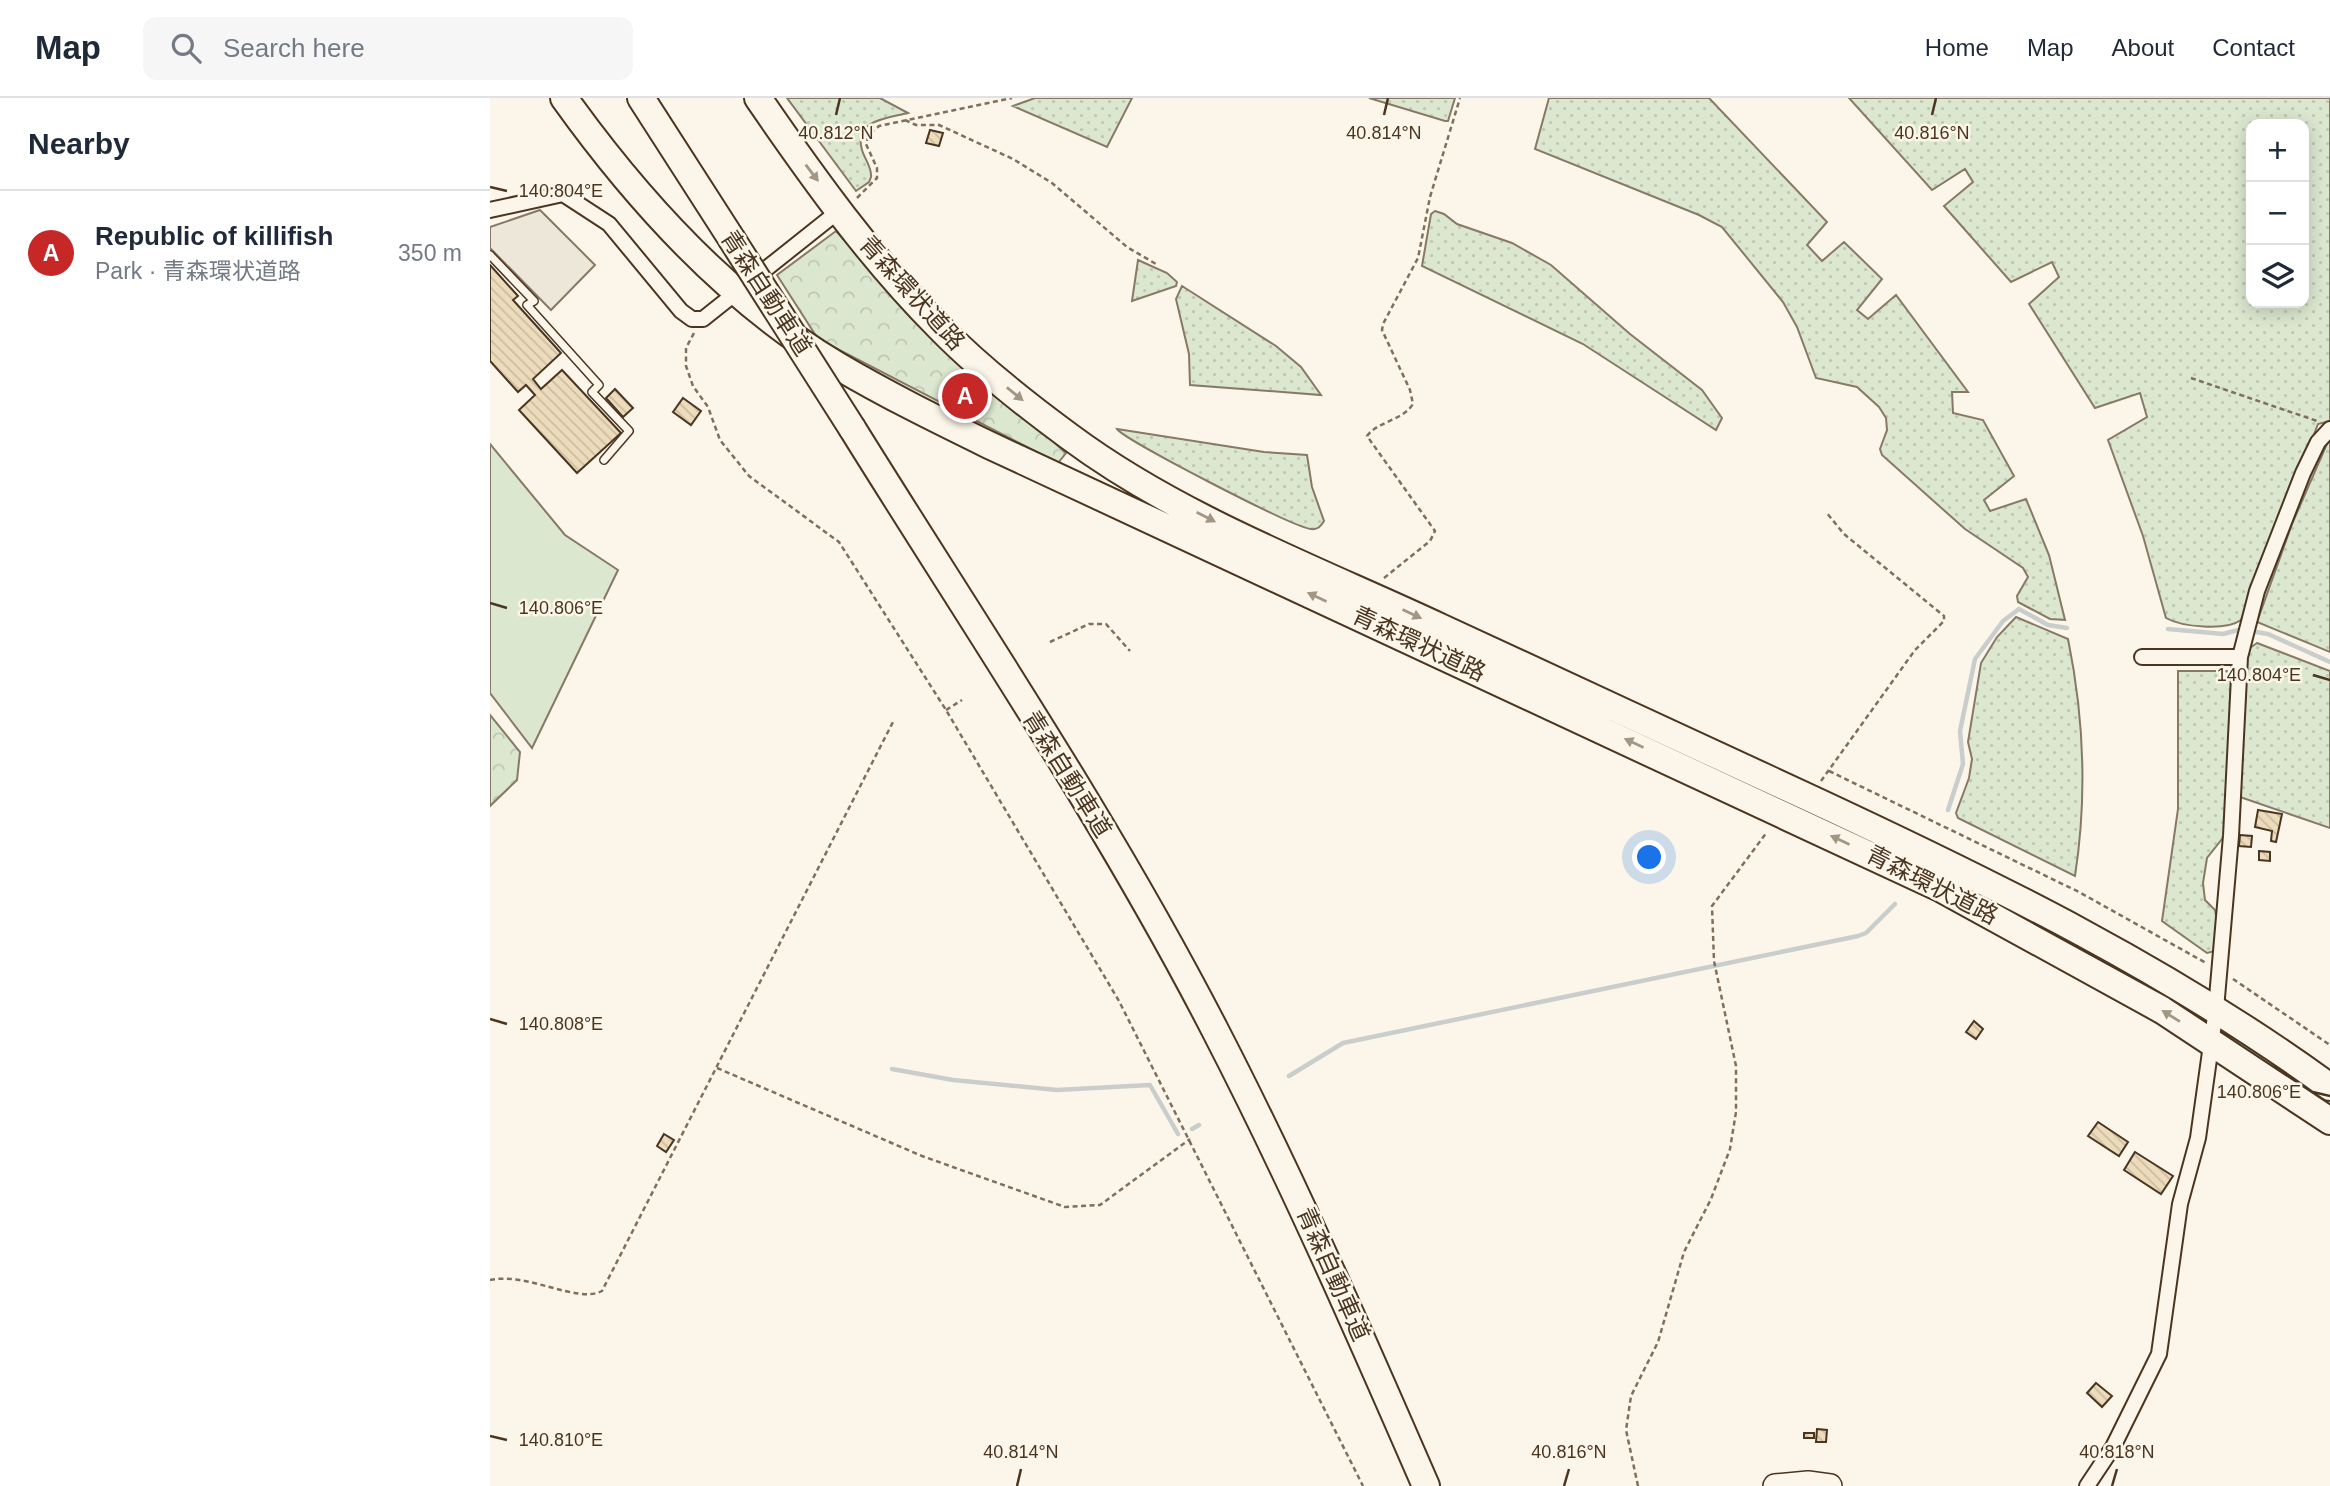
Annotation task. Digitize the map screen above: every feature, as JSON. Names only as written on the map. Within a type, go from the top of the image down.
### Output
[{"type":"highway","name":"青森環状道路","points":[[564,98],[645,199],[737,290],[837,365],[989,445],[1781,812],[2019,929],[2212,1041],[2330,1121]]},
{"type":"highway","name":"青森自動車道","points":[[641,98],[852,428],[1114,848],[1214,1028],[1307,1216],[1426,1486]]},
{"type":"highway","name":"青森環状道路","points":[[758,98],[840,210],[940,328],[977,363],[1075,441],[1181,504],[2034,905],[2216,1009],[2330,1087]]},
{"type":"main road","points":[[1775,1486],[1808,1483],[1830,1486]]},
{"type":"street","points":[[490,210],[563,194],[609,224],[681,311],[692,319],[703,318],[840,210]]},
{"type":"street","points":[[2087,1486],[2113,1447],[2159,1354],[2180,1205],[2198,1138],[2216,1009],[2231,836],[2239,657],[2258,591],[2303,473],[2318,442],[2330,429]]},
{"type":"street","points":[[2142,657],[2239,657]]},
{"type":"lane","points":[[490,255],[534,301],[527,305],[599,385],[592,392],[629,431],[604,460]]},
{"type":"path","points":[[840,210],[875,183],[878,173],[866,144],[869,135],[878,125],[1012,98]]},
{"type":"path","points":[[1374,596],[1386,575],[1430,541],[1435,531],[1367,436],[1374,429],[1405,413],[1413,404],[1410,390],[1382,330],[1418,258],[1430,197],[1460,98]]},
{"type":"path","points":[[905,120],[916,125],[939,125],[1013,159],[1052,183],[1127,247],[1156,264]]},
{"type":"path","points":[[703,318],[685,348],[686,366],[693,386],[708,407],[720,440],[749,475],[839,542],[946,710],[1119,1001],[1363,1486]]},
{"type":"path","points":[[2191,378],[2283,407],[2330,429]]},
{"type":"path","points":[[1807,797],[1829,771],[1915,650],[1944,621],[1944,616],[1844,534],[1826,512]]},
{"type":"path","points":[[1050,642],[1089,624],[1105,624],[1130,651]]},
{"type":"path","points":[[946,710],[962,700]]},
{"type":"path","points":[[490,1280],[527,1279],[585,1296],[603,1291],[894,720]]},
{"type":"path","points":[[1829,771],[2067,886],[2220,971],[2330,1045]]},
{"type":"path","points":[[1638,1486],[1626,1430],[1632,1396],[1658,1342],[1684,1252],[1712,1199],[1726,1162],[1736,1112],[1736,1066],[1714,961],[1712,906],[1781,812]]},
{"type":"path","points":[[717,1068],[922,1156],[1065,1207],[1100,1205],[1190,1139]]},
{"type":"green space","points":[[787,98],[880,98],[908,113],[874,122],[863,132],[862,150],[871,177],[869,182],[856,191]]},
{"type":"green space","points":[[1035,98],[1132,98],[1107,147],[1013,106]]},
{"type":"green space","points":[[1369,98],[1455,98],[1448,121],[1445,121]]},
{"type":"green space","points":[[1549,98],[1709,98],[1827,222],[1807,245],[1822,261],[1844,242],[1882,279],[1857,310],[1868,319],[1896,295],[1968,392],[1952,392],[1953,413],[1983,420],[2014,476],[1984,500],[1990,511],[2026,499],[2049,555],[2065,620],[2050,619],[2018,602],[2017,596],[2028,577],[2023,568],[1965,529],[1882,455],[1880,449],[1887,430],[1886,418],[1879,407],[1857,387],[1816,378],[1797,327],[1783,302],[1722,227],[1699,215],[1535,149]]},
{"type":"green space","points":[[1849,98],[2330,98],[2330,421],[2318,424],[2241,620],[2225,626],[2204,627],[2182,624],[2166,618],[2143,536],[2108,440],[2147,417],[2140,393],[2095,408],[2029,304],[2059,277],[2052,262],[2011,282],[1944,206],[1973,182],[1965,169],[1932,190]]},
{"type":"green space","points":[[1435,211],[1457,224],[1512,243],[1551,265],[1630,334],[1702,390],[1722,418],[1716,430],[1583,344],[1422,266],[1431,214]]},
{"type":"green space","points":[[836,231],[917,319],[1066,453],[1058,463],[818,339],[777,275]]},
{"type":"green space","points":[[1138,260],[1167,273],[1177,282],[1176,286],[1132,301]]},
{"type":"green space","points":[[1182,286],[1276,346],[1301,367],[1321,395],[1190,385],[1189,354],[1176,299]]},
{"type":"green space","points":[[1117,429],[1264,452],[1307,455],[1312,487],[1324,521],[1316,529],[1297,525],[1176,465]]},
{"type":"green space","points":[[2330,437],[2330,652],[2257,622],[2292,524]]},
{"type":"green space","points":[[490,444],[565,535],[618,570],[532,748],[490,693]]},
{"type":"green space","points":[[2016,617],[2068,639],[2078,698],[2082,758],[2081,817],[2075,876],[1958,818],[1956,813],[1969,778],[1972,759],[1968,742],[1981,663],[1997,637]]},
{"type":"green space","points":[[2257,643],[2330,671],[2330,828],[2240,797],[2247,650]]},
{"type":"green space","points":[[2178,671],[2227,671],[2231,680],[2226,834],[2207,858],[2203,883],[2205,900],[2215,910],[2218,923],[2215,951],[2207,953],[2162,921],[2178,809]]},
{"type":"green space","points":[[490,715],[520,752],[517,780],[490,806]]},
{"type":"shaded area","points":[[540,210],[595,265],[551,310],[490,248],[490,227]]},
{"type":"building","points":[[930,130],[943,133],[939,146],[926,143]]},
{"type":"building","points":[[490,265],[518,296],[513,300],[561,353],[533,379],[541,389],[562,370],[621,433],[577,473],[519,410],[535,395],[526,385],[518,392],[490,361]]},
{"type":"building","points":[[615,389],[633,408],[623,417],[606,398]]},
{"type":"building","points":[[683,398],[701,411],[691,425],[673,412]]},
{"type":"building","points":[[2258,810],[2282,814],[2276,842],[2271,841],[2272,831],[2255,827]]},
{"type":"building","points":[[2240,835],[2252,836],[2251,847],[2239,846]]},
{"type":"building","points":[[2259,851],[2270,852],[2270,861],[2259,860]]},
{"type":"building","points":[[1974,1021],[1983,1029],[1976,1039],[1966,1032]]},
{"type":"building","points":[[2098,1122],[2128,1142],[2119,1156],[2088,1136]]},
{"type":"building","points":[[664,1134],[674,1140],[666,1152],[657,1146]]},
{"type":"building","points":[[2135,1152],[2173,1176],[2161,1194],[2124,1170]]},
{"type":"building","points":[[2096,1383],[2112,1396],[2102,1407],[2087,1393]]},
{"type":"building","points":[[1817,1429],[1827,1430],[1826,1442],[1816,1442]]},
{"type":"building","points":[[1804,1433],[1814,1433],[1814,1438],[1804,1438]]},
{"type":"waterway","points":[[1948,810],[1963,764],[1960,731],[1975,659],[2003,621],[2019,609],[2048,625],[2067,628]]},
{"type":"waterway","points":[[2168,629],[2223,634],[2238,630]]},
{"type":"waterway","points":[[2250,631],[2268,634],[2330,662]]},
{"type":"waterway","points":[[1289,1076],[1343,1043],[1858,936],[1866,933],[1895,904]]},
{"type":"waterway","points":[[892,1069],[953,1080],[1057,1090],[1150,1085],[1178,1134]]},
{"type":"waterway","points":[[1192,1129],[1199,1125]]},
{"type":"place","name":"Republic of killifish","points":[[965,396]]}]
